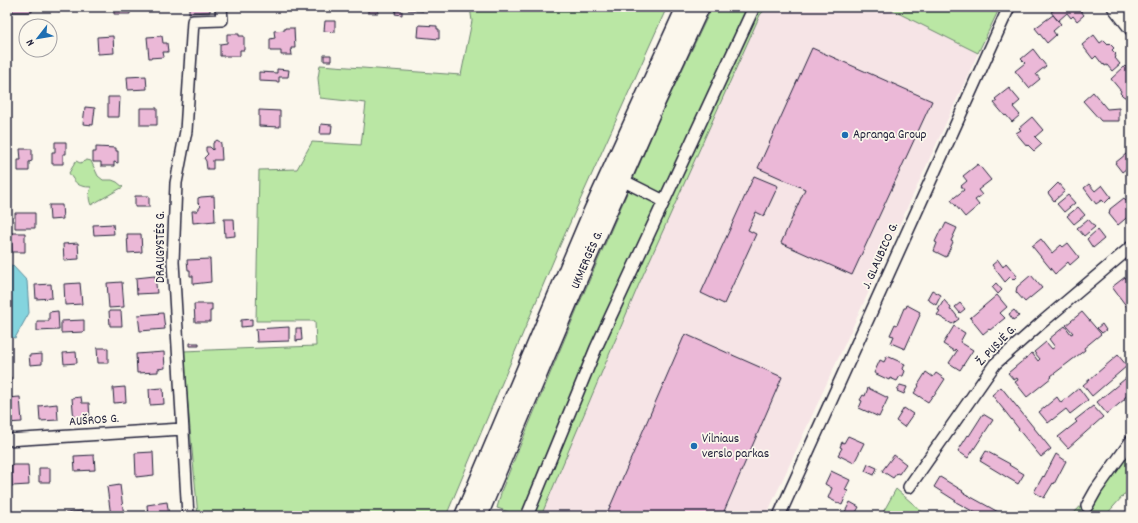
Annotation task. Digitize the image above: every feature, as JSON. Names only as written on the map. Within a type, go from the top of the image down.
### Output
[{"type":"highway","name":"UKMERGĖS G.","points":[[463,516],[592,211],[685,7]]},
{"type":"highway","name":"UKMERGĖS G.","points":[[479,516],[622,180],[701,7]]},
{"type":"street","name":"DRAUGYSTĖS G.","points":[[188,516],[173,262],[176,183],[186,131],[193,21],[222,20],[221,7]]},
{"type":"street","points":[[527,516],[596,348],[754,7]]},
{"type":"street","name":"J. GLAUBICO G.","points":[[779,516],[1009,7]]},
{"type":"street","points":[[1113,7],[1131,30]]},
{"type":"street","points":[[1121,17],[1131,9]]},
{"type":"street","points":[[622,180],[664,201]]},
{"type":"street","name":"Ž. PUSJĖ G.","points":[[908,487],[995,364],[1131,247]]},
{"type":"street","name":"AUŠROS G.","points":[[7,440],[182,429]]},
{"type":"street","points":[[1086,506],[1131,441]]},
{"type":"shaded area","points":[[767,7],[886,7],[978,53],[766,516],[541,516],[639,284],[760,15]]},
{"type":"green space","points":[[470,7],[667,7],[560,245],[446,516],[198,516],[183,351],[316,346],[315,321],[256,321],[259,170],[297,169],[312,142],[361,145],[366,103],[320,98],[318,78],[320,65],[461,75],[472,21]]},
{"type":"green space","points":[[712,7],[767,7],[760,15],[639,284],[541,516],[507,516],[509,512],[497,508],[502,489],[580,302],[659,119]]},
{"type":"green space","points":[[886,7],[1000,7],[978,53]]},
{"type":"green space","points":[[87,160],[91,161],[98,176],[103,180],[112,180],[123,187],[91,205],[89,196],[91,187],[78,184],[69,173],[76,161],[80,163]]},
{"type":"green space","points":[[1131,454],[1131,487],[1105,516],[1071,516]]},
{"type":"green space","points":[[896,489],[927,516],[881,516]]},
{"type":"water","points":[[12,265],[27,281],[29,313],[15,338],[7,336],[7,267]]},
{"type":"building","points":[[13,7],[32,7],[32,12],[12,12]]},
{"type":"building","points":[[58,7],[79,7],[79,10],[58,11]]},
{"type":"building","points":[[110,7],[130,7],[130,14],[114,14],[114,8]]},
{"type":"building","points":[[189,7],[210,7],[210,12],[189,13]]},
{"type":"building","points":[[368,7],[378,7],[378,13],[368,13]]},
{"type":"building","points":[[408,7],[423,7],[423,11],[408,10]]},
{"type":"building","points":[[1058,7],[1078,7],[1084,15],[1077,21],[1073,16],[1071,18],[1067,13],[1058,21],[1051,12]]},
{"type":"building","points":[[396,10],[402,11],[402,15],[395,14]]},
{"type":"building","points":[[1053,15],[1061,24],[1053,31],[1056,35],[1047,43],[1035,28]]},
{"type":"building","points":[[325,21],[335,21],[335,32],[324,31]]},
{"type":"building","points":[[419,25],[437,26],[437,29],[439,29],[439,39],[418,37]]},
{"type":"building","points":[[285,28],[294,28],[295,48],[291,48],[292,55],[281,55],[281,51],[270,51],[270,39],[275,38],[274,31],[285,30]]},
{"type":"building","points":[[227,34],[239,34],[239,36],[244,36],[244,50],[240,50],[240,56],[220,56],[220,44],[227,43]]},
{"type":"building","points":[[1094,35],[1100,43],[1104,40],[1114,48],[1112,50],[1116,54],[1115,58],[1120,64],[1112,71],[1107,65],[1103,65],[1096,56],[1093,59],[1082,45]]},
{"type":"building","points":[[113,36],[114,53],[98,54],[97,37]]},
{"type":"building","points":[[162,36],[163,43],[167,43],[168,52],[163,52],[164,57],[149,58],[147,37]]},
{"type":"building","name":"Apranga Group","points":[[812,48],[932,101],[852,275],[781,243],[805,189],[758,168]]},
{"type":"building","points":[[1033,49],[1046,66],[1036,74],[1040,79],[1029,88],[1015,71],[1025,63],[1021,59]]},
{"type":"building","points":[[324,55],[331,55],[331,61],[324,61]]},
{"type":"building","points":[[1125,66],[1131,73],[1130,102],[1120,93],[1121,91],[1111,79]]},
{"type":"building","points":[[277,69],[289,70],[288,77],[279,77],[279,82],[259,81],[259,72],[277,73]]},
{"type":"building","points":[[146,76],[147,89],[128,90],[127,77]]},
{"type":"building","points":[[1009,88],[1020,101],[1013,107],[1020,115],[1012,122],[994,103],[997,101],[995,99]]},
{"type":"building","points":[[1093,92],[1107,109],[1119,108],[1119,121],[1101,121],[1083,101]]},
{"type":"building","points":[[108,97],[120,97],[119,117],[108,117]]},
{"type":"building","points":[[85,107],[95,108],[93,125],[83,124]]},
{"type":"building","points":[[140,108],[157,108],[157,125],[140,125]]},
{"type":"building","points":[[259,110],[280,111],[280,127],[259,126]]},
{"type":"building","points":[[1032,117],[1043,130],[1035,137],[1042,144],[1034,151],[1028,145],[1027,146],[1016,133],[1021,130],[1019,128]]},
{"type":"building","points":[[321,124],[332,125],[331,134],[320,134]]},
{"type":"building","points":[[217,140],[221,144],[222,160],[213,160],[213,169],[207,169],[204,158],[208,154],[206,147],[210,147],[213,150],[213,143]]},
{"type":"building","points":[[55,142],[66,142],[66,154],[63,154],[63,164],[52,164],[52,152],[55,152]]},
{"type":"building","points":[[96,147],[116,148],[116,151],[118,151],[118,163],[114,162],[114,166],[101,166],[101,162],[93,162],[93,152],[96,152]]},
{"type":"building","points":[[20,149],[32,149],[32,161],[29,162],[29,171],[18,171],[18,160],[21,160]]},
{"type":"building","points":[[1131,150],[1131,165],[1122,172],[1115,163]]},
{"type":"building","points":[[978,164],[991,180],[978,190],[982,195],[975,200],[979,205],[965,217],[951,200],[964,190],[961,186],[967,181],[963,176]]},
{"type":"building","points":[[754,176],[778,186],[764,216],[756,212],[748,230],[756,234],[724,304],[701,293]]},
{"type":"building","points":[[1058,183],[1065,191],[1054,201],[1048,193]]},
{"type":"building","points":[[1089,184],[1095,191],[1102,185],[1111,197],[1105,203],[1102,200],[1096,204],[1084,188]]},
{"type":"building","points":[[1068,195],[1075,203],[1064,212],[1057,204]]},
{"type":"building","points":[[135,196],[149,196],[149,207],[135,207]]},
{"type":"building","points":[[214,196],[215,221],[193,223],[192,211],[197,211],[201,206],[198,203],[198,198]]},
{"type":"building","points":[[1124,198],[1131,206],[1131,214],[1118,225],[1109,214],[1110,209]]},
{"type":"building","points":[[49,205],[62,205],[63,219],[50,220]]},
{"type":"building","points":[[1078,207],[1085,215],[1074,224],[1067,216]]},
{"type":"building","points":[[15,213],[35,213],[35,228],[15,228]]},
{"type":"building","points":[[224,219],[234,219],[235,236],[225,237]]},
{"type":"building","points":[[1088,219],[1095,227],[1084,236],[1077,228]]},
{"type":"building","points":[[946,223],[957,228],[951,241],[953,242],[946,257],[934,251],[937,243],[935,242],[941,229],[943,229]]},
{"type":"building","points":[[113,224],[114,234],[94,235],[93,225]]},
{"type":"building","points":[[1097,230],[1104,239],[1093,248],[1087,239]]},
{"type":"building","points":[[11,233],[25,233],[25,252],[12,252]]},
{"type":"building","points":[[127,234],[141,234],[142,252],[128,253]]},
{"type":"building","points":[[1041,239],[1052,253],[1061,245],[1063,247],[1068,243],[1079,257],[1070,265],[1068,262],[1055,274],[1032,246]]},
{"type":"building","points":[[78,243],[79,259],[64,260],[63,244]]},
{"type":"building","points":[[210,259],[211,282],[193,284],[193,276],[190,276],[187,260]]},
{"type":"building","points":[[998,260],[1003,267],[1006,263],[1017,276],[1013,280],[1010,277],[1005,282],[992,265]]},
{"type":"building","points":[[1031,275],[1042,288],[1025,302],[1016,292],[1017,287]]},
{"type":"building","points":[[155,276],[157,293],[137,294],[136,278]]},
{"type":"building","points":[[1125,277],[1131,285],[1130,311],[1112,287]]},
{"type":"building","points":[[122,282],[124,307],[109,308],[107,283]]},
{"type":"building","points":[[80,283],[82,304],[65,305],[64,284]]},
{"type":"building","points":[[996,283],[1002,290],[998,294],[992,287]]},
{"type":"building","points":[[51,284],[52,298],[36,299],[35,285]]},
{"type":"building","points":[[932,290],[941,295],[936,305],[927,299]]},
{"type":"building","points":[[997,295],[1007,307],[1000,313],[1005,318],[983,334],[970,318]]},
{"type":"building","points":[[944,300],[951,308],[950,310],[953,311],[959,319],[952,324],[937,315],[940,311],[938,310]]},
{"type":"building","points":[[960,303],[965,309],[960,313],[955,307]]},
{"type":"building","points":[[194,304],[212,304],[212,311],[210,311],[210,322],[195,322]]},
{"type":"building","points":[[907,305],[920,312],[920,315],[905,349],[891,343],[894,336],[890,335]]},
{"type":"building","points":[[1014,310],[1019,316],[1013,320],[1009,314]]},
{"type":"building","points":[[58,311],[59,330],[37,331],[37,321],[49,321],[49,312]]},
{"type":"building","points":[[109,311],[121,311],[122,326],[110,326]]},
{"type":"building","points":[[1082,312],[1101,334],[1084,348],[1085,350],[1051,376],[1052,377],[1027,397],[1015,382],[1018,380],[1017,378],[1014,380],[1008,373],[1032,353],[1038,361],[1040,359],[1034,352],[1046,342],[1052,349],[1055,347],[1049,339],[1065,326],[1071,334],[1073,333],[1066,325]]},
{"type":"building","points":[[163,313],[165,329],[140,331],[138,315]]},
{"type":"building","points":[[252,319],[252,326],[241,327],[241,320]]},
{"type":"building","points":[[84,320],[84,332],[61,333],[61,321]]},
{"type":"building","points":[[1102,324],[1106,330],[1102,333],[1097,328]]},
{"type":"building","points":[[954,326],[965,333],[960,342],[973,350],[960,370],[949,363],[957,351],[955,349],[954,351],[943,344]]},
{"type":"building","points":[[289,327],[289,341],[257,342],[256,329]]},
{"type":"building","points":[[296,328],[301,328],[302,340],[296,341]]},
{"type":"building","name":"Vilniaus verslo parkas","points":[[685,334],[782,377],[722,516],[606,516]]},
{"type":"building","points":[[190,343],[199,343],[199,346],[190,346]]},
{"type":"building","points":[[97,348],[108,348],[108,363],[98,363]]},
{"type":"building","points":[[76,352],[77,363],[64,364],[63,353]]},
{"type":"building","points":[[164,352],[165,368],[158,369],[158,372],[137,373],[136,354]]},
{"type":"building","points":[[42,354],[42,364],[30,365],[29,355]]},
{"type":"building","points":[[1118,355],[1127,366],[1092,396],[1083,385]]},
{"type":"building","points":[[887,356],[905,364],[903,376],[900,376],[897,381],[890,378],[889,380],[874,373],[880,360],[884,362]]},
{"type":"building","points":[[926,372],[933,377],[936,373],[945,379],[934,396],[933,395],[928,402],[914,393]]},
{"type":"building","points":[[1131,374],[1131,393],[1107,414],[1097,402]]},
{"type":"building","points":[[7,377],[11,377],[11,389],[7,389]]},
{"type":"building","points":[[900,385],[907,387],[904,394],[897,391]]},
{"type":"building","points":[[125,387],[126,402],[114,403],[113,388]]},
{"type":"building","points":[[1001,387],[1051,449],[1041,457],[992,395]]},
{"type":"building","points":[[163,388],[164,404],[150,405],[149,389]]},
{"type":"building","points":[[868,388],[888,398],[879,417],[859,408],[862,401],[860,400],[863,395],[865,396]]},
{"type":"building","points":[[1079,388],[1088,400],[1070,414],[1066,409],[1048,423],[1039,412],[1057,397],[1061,403]]},
{"type":"building","points":[[20,397],[22,422],[7,423],[7,398]]},
{"type":"building","points":[[81,397],[82,403],[89,403],[90,420],[74,421],[72,398]]},
{"type":"building","points":[[57,404],[58,420],[40,421],[39,406]]},
{"type":"building","points":[[1093,406],[1103,417],[1068,448],[1058,437],[1077,422],[1075,420]]},
{"type":"building","points":[[904,408],[913,414],[904,427],[896,421]]},
{"type":"building","points":[[983,414],[993,420],[968,458],[958,451]]},
{"type":"building","points":[[848,436],[864,443],[854,463],[838,455],[842,448],[840,447],[842,442],[844,443]]},
{"type":"building","points":[[986,451],[1010,464],[1009,465],[1024,474],[1018,484],[980,461]]},
{"type":"building","points":[[153,452],[154,475],[136,477],[135,453]]},
{"type":"building","points":[[1056,454],[1066,461],[1054,484],[1053,483],[1044,498],[1034,492]]},
{"type":"building","points":[[94,455],[95,470],[75,471],[74,456]]},
{"type":"building","points":[[894,455],[906,464],[899,474],[897,473],[893,478],[882,471]]},
{"type":"building","points":[[868,464],[877,468],[874,475],[865,471]]},
{"type":"building","points":[[11,465],[28,465],[29,485],[12,486]]},
{"type":"building","points":[[39,468],[50,468],[50,482],[39,482]]},
{"type":"building","points":[[831,471],[850,480],[845,490],[848,491],[842,505],[828,498],[832,488],[825,484]]},
{"type":"building","points":[[940,477],[963,491],[962,492],[1000,513],[999,516],[981,516],[956,502],[934,487]]},
{"type":"building","points":[[120,485],[124,516],[111,516],[107,487]]},
{"type":"building","points":[[167,502],[169,516],[148,516],[147,505]]},
{"type":"building","points":[[850,502],[859,507],[854,516],[845,512]]},
{"type":"building","points":[[82,511],[82,516],[65,516],[65,513]]},
{"type":"place","name":"Apranga Group","points":[[845,135]]},
{"type":"place","name":"Vilniaus verslo parkas","points":[[694,446]]}]
